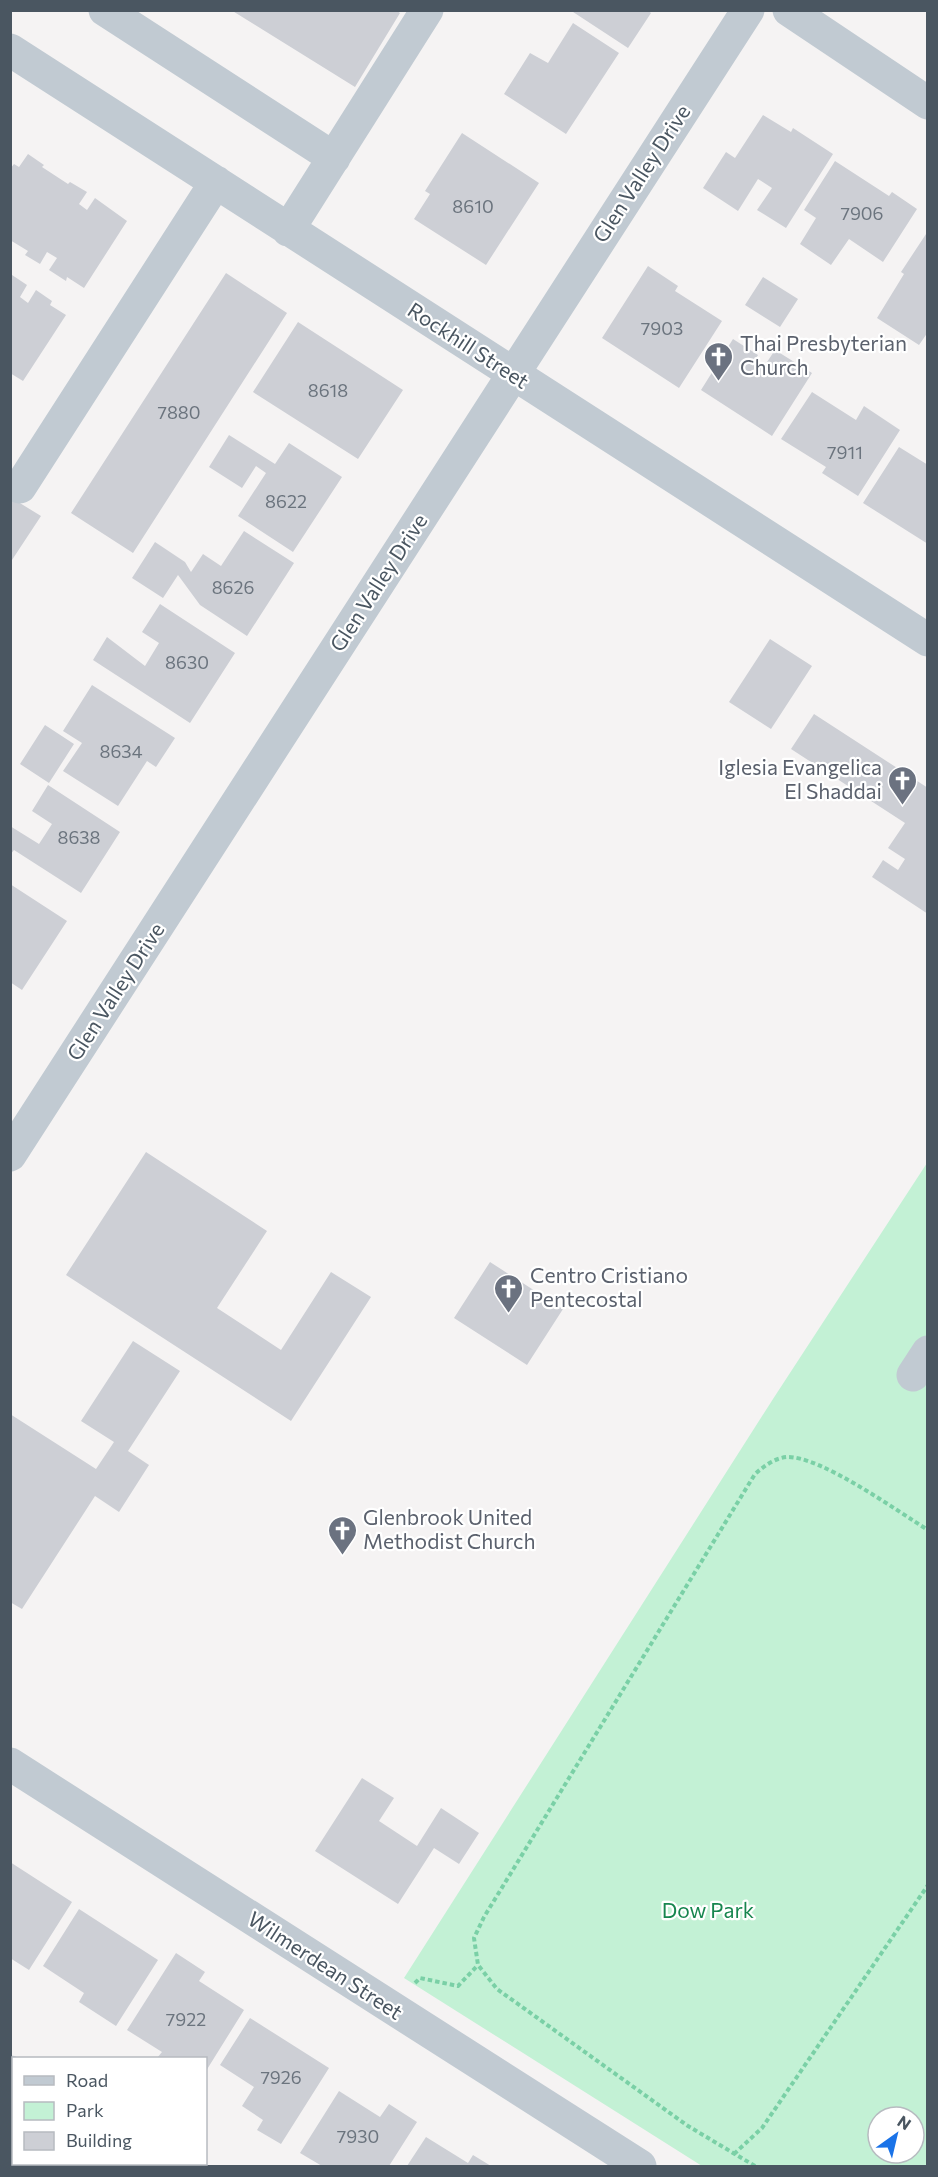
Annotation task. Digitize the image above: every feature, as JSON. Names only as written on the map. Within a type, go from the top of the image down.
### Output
[{"type":"street","points":[[105,10],[334,158]]},
{"type":"street","points":[[288,230],[428,10]]},
{"type":"street","name":"Glen Valley Drive","points":[[10,1155],[748,10]]},
{"type":"street","points":[[789,10],[927,103]]},
{"type":"street","name":"Rockhill Street","points":[[13,56],[216,183],[927,640]]},
{"type":"street","points":[[20,487],[216,183]]},
{"type":"street","name":"Wilmerdean Street","points":[[10,1764],[640,2166]]},
{"type":"path","points":[[755,2166],[688,2126],[497,1989],[478,1965],[474,1938],[484,1917],[755,1474],[766,1464],[786,1457],[813,1461],[927,1530]]},
{"type":"path","points":[[734,2154],[762,2128],[927,1885]]},
{"type":"path","points":[[393,2010],[420,1978],[458,1986],[478,1965]]},
{"type":"green space","name":"Dow Park","points":[[927,1163],[927,2166],[702,2166],[404,1978],[773,1399]]},
{"type":"building","points":[[231,10],[396,10],[400,13],[355,87]]},
{"type":"building","points":[[570,10],[647,10],[651,13],[628,48]]},
{"type":"building","points":[[573,23],[619,53],[566,134],[504,94],[530,53],[548,63]]},
{"type":"building","points":[[763,115],[791,132],[793,128],[833,154],[786,228],[757,210],[772,188],[758,179],[738,211],[703,188],[726,152],[735,158]]},
{"type":"building","points":[[462,133],[539,183],[486,265],[414,219],[430,194],[425,191]]},
{"type":"building","points":[[28,154],[44,165],[42,167],[68,184],[70,182],[87,192],[79,204],[87,210],[95,198],[127,221],[84,288],[67,277],[66,281],[49,270],[57,258],[47,252],[40,264],[25,255],[28,251],[10,240],[10,169],[14,164],[19,167]]},
{"type":"building","points":[[835,161],[889,196],[892,192],[917,209],[883,262],[849,239],[831,265],[800,244],[816,218],[804,210]]},
{"type":"building","points":[[928,231],[928,332],[919,345],[877,318],[904,274],[901,272]]},
{"type":"building","points":[[648,266],[678,286],[675,291],[722,321],[679,388],[602,338]]},
{"type":"building","points":[[226,273],[287,313],[133,553],[71,513]]},
{"type":"building","points":[[12,275],[27,285],[20,297],[28,303],[36,290],[52,301],[50,305],[66,315],[23,381],[10,373]]},
{"type":"building","points":[[763,277],[798,299],[780,327],[745,305]]},
{"type":"building","points":[[298,322],[403,390],[358,459],[253,392]]},
{"type":"building","points":[[733,339],[758,355],[754,362],[763,368],[775,350],[812,373],[772,436],[701,390]]},
{"type":"building","points":[[812,392],[856,420],[864,406],[900,430],[858,496],[822,473],[826,467],[781,439]]},
{"type":"building","points":[[229,435],[275,464],[289,443],[342,477],[293,552],[238,516],[266,473],[256,466],[242,488],[209,467]]},
{"type":"building","points":[[899,447],[928,465],[928,544],[863,503]]},
{"type":"building","points":[[10,497],[41,516],[10,563]]},
{"type":"building","points":[[244,531],[294,563],[247,636],[200,605],[178,575],[163,598],[132,578],[155,542],[185,562],[191,572],[203,554],[221,566]]},
{"type":"building","points":[[160,604],[235,653],[190,723],[93,660],[107,637],[145,666],[159,643],[142,632]]},
{"type":"building","points":[[770,639],[812,666],[771,729],[729,702]]},
{"type":"building","points":[[92,685],[175,738],[156,767],[147,761],[118,806],[63,771],[82,743],[63,731]]},
{"type":"building","name":"Iglesia Evangelica El Shaddai","points":[[814,714],[928,788],[928,914],[872,877],[883,860],[898,870],[905,859],[888,848],[905,823],[791,749]]},
{"type":"building","points":[[45,725],[74,744],[49,783],[20,764]]},
{"type":"building","points":[[48,785],[120,832],[81,893],[14,850],[10,855],[10,826],[39,844],[52,824],[32,811]]},
{"type":"building","points":[[10,884],[67,921],[22,990],[10,982]]},
{"type":"building","points":[[146,1152],[267,1231],[217,1308],[281,1350],[331,1272],[371,1297],[291,1421],[66,1275]]},
{"type":"building","name":"Centro Cristiano Pentecostal","points":[[490,1262],[563,1309],[527,1365],[454,1318]]},
{"type":"building","points":[[133,1341],[180,1371],[128,1451],[149,1465],[119,1512],[95,1496],[22,1609],[10,1602],[10,1414],[96,1469],[114,1442],[81,1421]]},
{"type":"building","points":[[362,1778],[394,1798],[379,1821],[417,1846],[441,1808],[479,1833],[459,1864],[434,1848],[398,1904],[315,1851]]},
{"type":"building","points":[[10,1862],[72,1902],[29,1970],[10,1958]]},
{"type":"building","points":[[79,1909],[158,1960],[116,2026],[79,2002],[84,1993],[43,1966]]},
{"type":"building","points":[[176,1953],[205,1972],[199,1981],[244,2010],[207,2069],[207,2057],[158,2057],[162,2052],[127,2030]]},
{"type":"building","points":[[250,2018],[329,2068],[281,2144],[257,2130],[263,2120],[242,2106],[254,2087],[220,2065]]},
{"type":"building","points":[[339,2091],[380,2117],[389,2104],[417,2122],[389,2166],[322,2166],[300,2153]]},
{"type":"building","points":[[426,2137],[468,2163],[473,2155],[491,2166],[407,2166]]},
{"type":"place","name":"Thai Presbyterian Church","points":[[719,382]]},
{"type":"place","name":"Iglesia Evangelica El Shaddai","points":[[903,806]]},
{"type":"place","name":"Centro Cristiano Pentecostal","points":[[509,1314]]},
{"type":"place","name":"Glenbrook United Methodist Church","points":[[342,1556]]}]
